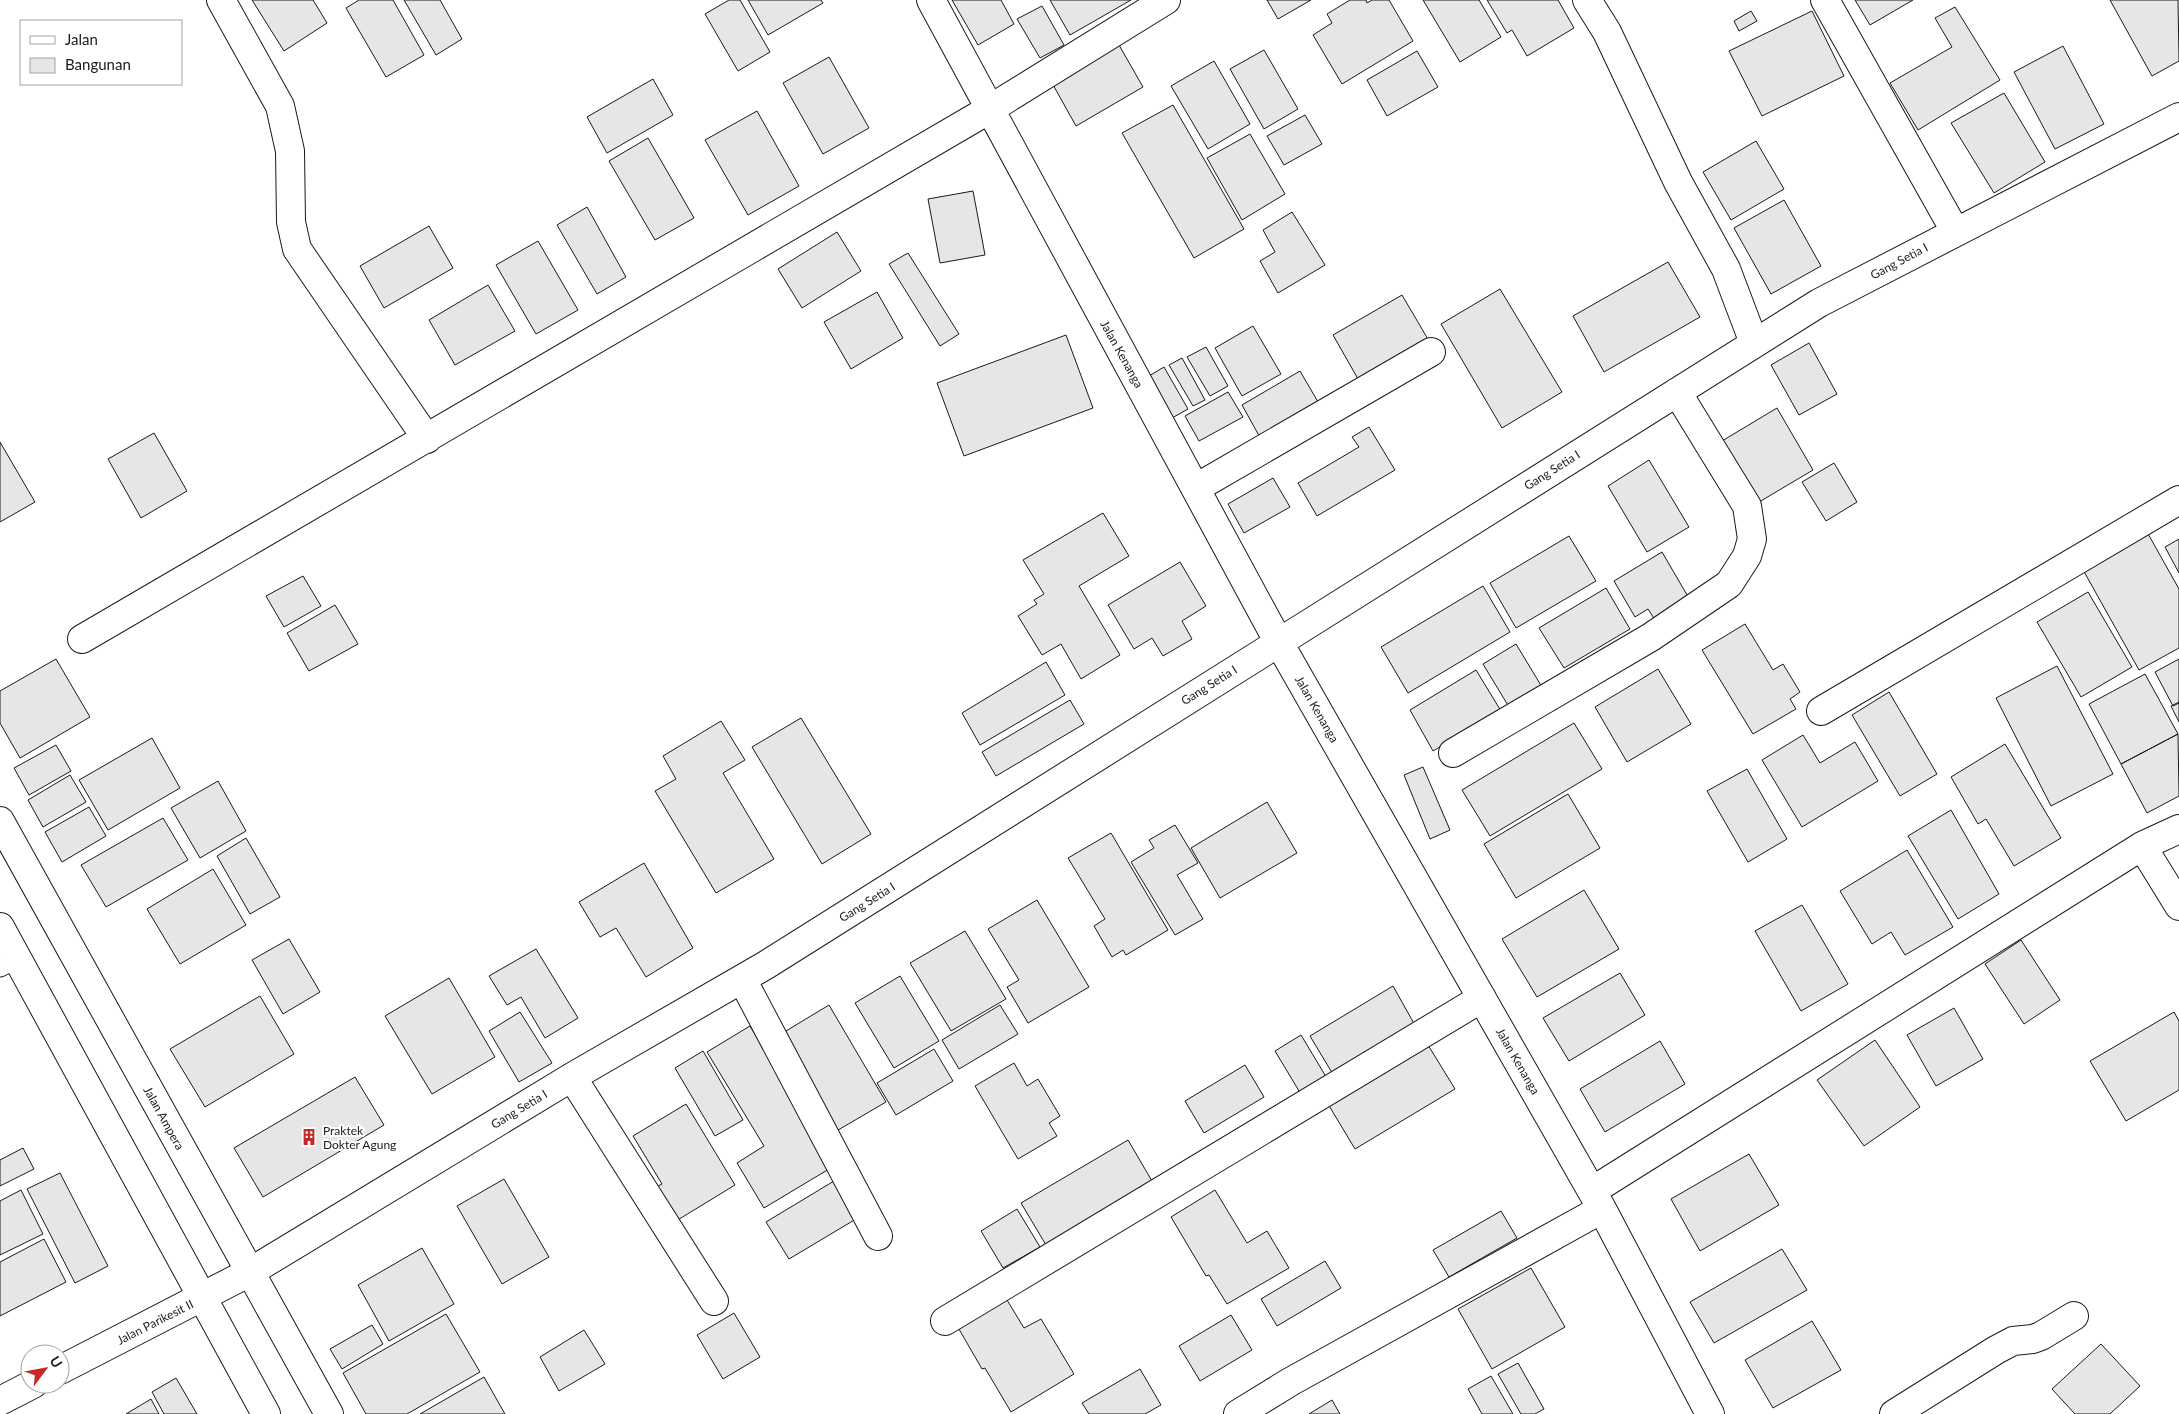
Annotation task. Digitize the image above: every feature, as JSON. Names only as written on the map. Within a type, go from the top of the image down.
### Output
[{"type":"street","points":[[222,0],[280,106],[290,151],[291,222],[297,249],[427,439]]},
{"type":"street","name":"Jalan Kenanga","points":[[931,0],[1278,641],[1597,1200],[1710,1414]]},
{"type":"street","points":[[82,638],[427,439],[990,109],[1166,0]]},
{"type":"street","points":[[1587,0],[1607,32],[1678,182],[1726,269],[1754,343]]},
{"type":"street","points":[[1825,0],[1955,231]]},
{"type":"street","name":"Gang Setia I","points":[[250,1272],[572,1077],[742,980],[1819,302],[2179,117]]},
{"type":"street","points":[[1196,488],[1431,352]]},
{"type":"street","points":[[1453,753],[1651,637],[1729,584],[1748,556],[1752,539],[1746,506],[1676,392]]},
{"type":"street","points":[[1821,711],[2179,500]]},
{"type":"street","name":"Jalan Ampera","points":[[0,821],[329,1414]]},
{"type":"street","points":[[1238,1414],[1597,1200],[2142,846],[2179,829]]},
{"type":"street","points":[[2142,846],[2179,906]]},
{"type":"street","points":[[0,927],[9,962],[203,1297],[266,1414]]},
{"type":"street","points":[[742,980],[878,1236]]},
{"type":"street","points":[[945,1322],[1482,998]]},
{"type":"street","points":[[572,1077],[714,1301]]},
{"type":"street","name":"Jalan Parikesit II","points":[[70,1365],[250,1272]]},
{"type":"street","points":[[1894,1414],[2014,1340],[2033,1339],[2041,1336],[2074,1316]]},
{"type":"street","points":[[0,1401],[20,1391]]},
{"type":"building","points":[[252,0],[313,0],[327,23],[284,51]]},
{"type":"building","points":[[359,0],[393,0],[424,55],[386,77],[346,8]]},
{"type":"building","points":[[404,0],[440,0],[462,39],[436,55]]},
{"type":"building","points":[[729,0],[740,0],[770,52],[738,71],[705,14]]},
{"type":"building","points":[[748,0],[821,0],[823,3],[768,35]]},
{"type":"building","points":[[952,0],[1001,0],[1014,24],[978,45]]},
{"type":"building","points":[[1050,0],[1131,0],[1070,35]]},
{"type":"building","points":[[1267,0],[1311,0],[1278,19]]},
{"type":"building","points":[[1350,0],[1366,0],[1367,3],[1372,0],[1389,0],[1413,41],[1342,84],[1313,35],[1332,23],[1327,14]]},
{"type":"building","points":[[1423,0],[1479,0],[1501,37],[1460,62]]},
{"type":"building","points":[[1487,0],[1558,0],[1574,28],[1527,56],[1512,30],[1507,33]]},
{"type":"building","points":[[1855,0],[1913,0],[1870,25]]},
{"type":"building","points":[[2110,0],[2178,0],[2179,61],[2152,76]]},
{"type":"building","points":[[1042,6],[1064,45],[1040,58],[1017,19]]},
{"type":"building","points":[[1955,7],[2000,80],[1918,130],[1890,83],[1952,47],[1935,18]]},
{"type":"building","points":[[1751,11],[1757,21],[1739,31],[1734,21]]},
{"type":"building","points":[[1812,11],[1844,76],[1762,116],[1729,51]]},
{"type":"building","points":[[1119,45],[1143,87],[1076,126],[1052,83]]},
{"type":"building","points":[[2063,46],[2104,124],[2055,149],[2014,72]]},
{"type":"building","points":[[1264,50],[1298,109],[1264,129],[1230,69]]},
{"type":"building","points":[[1417,51],[1438,87],[1387,116],[1367,80]]},
{"type":"building","points":[[829,57],[869,128],[823,154],[783,83]]},
{"type":"building","points":[[1214,61],[1250,124],[1208,149],[1171,86]]},
{"type":"building","points":[[653,79],[673,115],[607,153],[587,117]]},
{"type":"building","points":[[2004,93],[2045,162],[1994,193],[1951,123]]},
{"type":"building","points":[[1173,105],[1244,229],[1194,258],[1122,133]]},
{"type":"building","points":[[757,111],[799,186],[748,215],[705,140]]},
{"type":"building","points":[[1305,115],[1322,144],[1284,165],[1267,136]]},
{"type":"building","points":[[1250,134],[1285,194],[1242,220],[1207,158]]},
{"type":"building","points":[[648,138],[694,218],[655,240],[609,161]]},
{"type":"building","points":[[1756,141],[1784,189],[1731,220],[1703,172]]},
{"type":"building","points":[[973,191],[985,255],[940,263],[928,199]]},
{"type":"building","points":[[1784,200],[1821,266],[1771,294],[1734,228]]},
{"type":"building","points":[[587,207],[626,277],[597,294],[557,225]]},
{"type":"building","points":[[1292,212],[1325,265],[1278,293],[1260,261],[1275,252],[1263,230]]},
{"type":"building","points":[[429,226],[453,268],[384,308],[360,266]]},
{"type":"building","points":[[837,232],[861,271],[802,308],[778,269]]},
{"type":"building","points":[[538,241],[578,310],[536,334],[496,265]]},
{"type":"building","points":[[908,253],[959,334],[940,346],[889,264]]},
{"type":"building","points":[[1668,262],[1700,317],[1604,372],[1573,316]]},
{"type":"building","points":[[488,285],[515,331],[455,365],[429,320]]},
{"type":"building","points":[[1500,289],[1562,392],[1502,428],[1441,324]]},
{"type":"building","points":[[877,292],[903,338],[851,369],[824,322]]},
{"type":"building","points":[[1402,295],[1432,346],[1362,386],[1333,335]]},
{"type":"building","points":[[1253,326],[1281,374],[1242,396],[1215,348]]},
{"type":"building","points":[[1066,335],[1093,408],[964,456],[937,383]]},
{"type":"building","points":[[1809,343],[1837,394],[1799,415],[1771,365]]},
{"type":"building","points":[[1206,347],[1228,386],[1210,396],[1187,357]]},
{"type":"building","points":[[1182,358],[1205,400],[1193,406],[1169,365]]},
{"type":"building","points":[[1164,367],[1188,409],[1172,418],[1149,376]]},
{"type":"building","points":[[1300,371],[1321,407],[1262,441],[1242,405]]},
{"type":"building","points":[[1228,392],[1243,417],[1199,441],[1185,416]]},
{"type":"building","points":[[1777,408],[1813,470],[1749,508],[1712,447]]},
{"type":"building","points":[[1369,427],[1395,470],[1317,516],[1298,483],[1359,447],[1352,437]]},
{"type":"building","points":[[154,433],[187,491],[141,518],[108,459]]},
{"type":"building","points":[[0,442],[35,502],[0,522]]},
{"type":"building","points":[[1649,460],[1689,527],[1647,552],[1608,486]]},
{"type":"building","points":[[1834,463],[1857,502],[1826,521],[1802,482]]},
{"type":"building","points":[[1273,478],[1290,507],[1244,533],[1228,504]]},
{"type":"building","points":[[1103,513],[1129,556],[1079,586],[1120,655],[1081,679],[1061,644],[1042,655],[1018,616],[1037,604],[1034,600],[1044,594],[1023,560]]},
{"type":"building","points":[[2147,532],[2179,589],[2179,648],[2139,670],[2082,568]]},
{"type":"building","points":[[1569,536],[1596,581],[1516,628],[1490,583]]},
{"type":"building","points":[[2179,539],[2179,573],[2165,547]]},
{"type":"building","points":[[1662,552],[1690,600],[1655,620],[1648,609],[1635,617],[1614,581]]},
{"type":"building","points":[[1180,562],[1206,606],[1182,621],[1192,639],[1163,656],[1152,638],[1134,649],[1108,605]]},
{"type":"building","points":[[303,576],[321,606],[284,627],[266,596]]},
{"type":"building","points":[[1483,586],[1510,632],[1408,693],[1381,647]]},
{"type":"building","points":[[1606,588],[1630,629],[1564,668],[1539,628]]},
{"type":"building","points":[[2088,592],[2132,667],[2081,697],[2037,622]]},
{"type":"building","points":[[335,605],[358,644],[309,671],[287,633]]},
{"type":"building","points":[[1745,624],[1773,670],[1783,664],[1800,692],[1790,699],[1796,709],[1753,734],[1702,650]]},
{"type":"building","points":[[1516,644],[1545,692],[1512,712],[1483,664]]},
{"type":"building","points":[[56,659],[90,717],[20,758],[0,723],[0,691]]},
{"type":"building","points":[[2179,659],[2179,703],[2173,706],[2155,672]]},
{"type":"building","points":[[1046,662],[1065,695],[980,745],[962,713]]},
{"type":"building","points":[[2057,666],[2113,774],[2051,806],[1996,698]]},
{"type":"building","points":[[1658,669],[1691,724],[1627,762],[1595,707]]},
{"type":"building","points":[[1476,670],[1501,711],[1433,751],[1410,710]]},
{"type":"building","points":[[2145,674],[2178,734],[2121,764],[2089,704]]},
{"type":"building","points":[[1889,692],[1937,774],[1900,796],[1852,715]]},
{"type":"building","points":[[1070,700],[1084,724],[996,776],[982,752]]},
{"type":"building","points":[[2179,702],[2179,722],[2171,706]]},
{"type":"building","points":[[801,718],[871,834],[822,864],[752,747]]},
{"type":"building","points":[[721,721],[745,760],[723,773],[774,859],[716,893],[655,791],[676,779],[663,756]]},
{"type":"building","points":[[1574,723],[1602,769],[1490,836],[1462,790]]},
{"type":"building","points":[[2178,734],[2179,796],[2147,813],[2121,764]]},
{"type":"building","points":[[1803,735],[1820,763],[1855,742],[1878,781],[1802,827],[1762,760]]},
{"type":"building","points":[[152,738],[180,788],[108,830],[79,780]]},
{"type":"building","points":[[2005,744],[2061,838],[2014,866],[1986,819],[1978,824],[1951,777]]},
{"type":"building","points":[[56,745],[71,771],[29,795],[14,768]]},
{"type":"building","points":[[1423,767],[1450,830],[1430,839],[1404,775]]},
{"type":"building","points":[[1747,769],[1787,839],[1748,862],[1707,791]]},
{"type":"building","points":[[70,775],[86,802],[43,827],[28,800]]},
{"type":"building","points":[[218,781],[246,831],[200,858],[171,808]]},
{"type":"building","points":[[1568,794],[1600,848],[1516,898],[1484,844]]},
{"type":"building","points":[[1267,802],[1297,853],[1220,898],[1191,848]]},
{"type":"building","points":[[89,807],[106,836],[62,862],[45,832]]},
{"type":"building","points":[[1951,810],[1999,894],[1958,919],[1908,836]]},
{"type":"building","points":[[163,818],[188,860],[106,907],[81,865]]},
{"type":"building","points":[[1175,825],[1198,863],[1177,875],[1203,919],[1175,935],[1131,862],[1154,848],[1149,840]]},
{"type":"building","points":[[1111,833],[1168,930],[1126,955],[1123,950],[1112,957],[1094,926],[1105,919],[1068,858]]},
{"type":"building","points":[[246,838],[280,897],[250,914],[217,856]]},
{"type":"building","points":[[1907,850],[1953,927],[1905,955],[1891,932],[1872,944],[1840,891]]},
{"type":"building","points":[[644,863],[693,948],[646,977],[616,928],[600,937],[579,902]]},
{"type":"building","points":[[213,869],[246,925],[180,964],[147,909]]},
{"type":"building","points":[[1584,890],[1619,949],[1537,997],[1502,939]]},
{"type":"building","points":[[1037,900],[1089,987],[1028,1023],[1007,987],[1019,980],[988,929]]},
{"type":"building","points":[[1802,905],[1848,984],[1801,1011],[1755,931]]},
{"type":"building","points":[[965,931],[1006,999],[951,1031],[910,963]]},
{"type":"building","points":[[289,939],[320,992],[283,1014],[252,960]]},
{"type":"building","points":[[2021,940],[2060,1000],[2024,1024],[1985,964]]},
{"type":"building","points":[[536,949],[578,1018],[545,1038],[521,997],[507,1005],[489,976]]},
{"type":"building","points":[[1620,973],[1645,1015],[1569,1061],[1543,1018]]},
{"type":"building","points":[[900,976],[939,1041],[894,1068],[855,1003]]},
{"type":"building","points":[[449,978],[495,1057],[432,1094],[385,1016]]},
{"type":"building","points":[[1393,986],[1416,1027],[1334,1076],[1310,1036]]},
{"type":"building","points":[[260,996],[294,1054],[205,1107],[170,1049]]},
{"type":"building","points":[[829,1005],[886,1102],[833,1133],[776,1037]]},
{"type":"building","points":[[1000,1005],[1018,1034],[959,1069],[942,1040]]},
{"type":"building","points":[[1954,1008],[1983,1059],[1936,1086],[1907,1035]]},
{"type":"building","points":[[520,1012],[552,1063],[519,1082],[489,1031]]},
{"type":"building","points":[[2174,1012],[2179,1021],[2179,1090],[2126,1121],[2090,1061]]},
{"type":"building","points":[[750,1026],[834,1166],[764,1208],[737,1163],[764,1146],[707,1052]]},
{"type":"building","points":[[1301,1035],[1328,1080],[1302,1096],[1275,1051]]},
{"type":"building","points":[[1875,1040],[1920,1107],[1864,1146],[1817,1080]]},
{"type":"building","points":[[1660,1041],[1685,1084],[1605,1132],[1580,1089]]},
{"type":"building","points":[[1428,1045],[1455,1089],[1355,1149],[1328,1104]]},
{"type":"building","points":[[934,1049],[953,1081],[896,1115],[877,1083]]},
{"type":"building","points":[[703,1051],[743,1120],[715,1136],[675,1068]]},
{"type":"building","points":[[1014,1063],[1027,1086],[1038,1079],[1060,1116],[1049,1123],[1057,1136],[1018,1159],[975,1086]]},
{"type":"building","points":[[1245,1065],[1264,1097],[1204,1133],[1185,1101]]},
{"type":"building","name":"Praktek Dokter Agung","points":[[355,1077],[384,1125],[263,1197],[234,1148]]},
{"type":"building","points":[[686,1104],[735,1185],[676,1221],[656,1187],[662,1184],[633,1136]]},
{"type":"building","points":[[1128,1140],[1152,1181],[1046,1245],[1021,1203]]},
{"type":"building","points":[[23,1148],[34,1169],[0,1186],[0,1160]]},
{"type":"building","points":[[1749,1154],[1779,1205],[1700,1251],[1671,1199]]},
{"type":"building","points":[[60,1173],[108,1266],[75,1283],[27,1189]]},
{"type":"building","points":[[504,1179],[549,1257],[502,1284],[457,1206]]},
{"type":"building","points":[[834,1181],[856,1219],[789,1259],[766,1222]]},
{"type":"building","points":[[21,1190],[43,1234],[0,1255],[0,1201]]},
{"type":"building","points":[[1215,1190],[1247,1243],[1267,1231],[1289,1268],[1227,1304],[1209,1275],[1206,1276],[1171,1217]]},
{"type":"building","points":[[1017,1209],[1040,1247],[1003,1268],[981,1231]]},
{"type":"building","points":[[1501,1211],[1517,1238],[1449,1277],[1433,1250]]},
{"type":"building","points":[[44,1239],[66,1282],[0,1316],[0,1262]]},
{"type":"building","points":[[422,1248],[454,1304],[389,1341],[358,1285]]},
{"type":"building","points":[[1782,1249],[1807,1290],[1714,1343],[1690,1302]]},
{"type":"building","points":[[1325,1261],[1341,1288],[1277,1326],[1261,1299]]},
{"type":"building","points":[[1531,1268],[1565,1327],[1492,1369],[1458,1309]]},
{"type":"building","points":[[1004,1295],[1024,1328],[1041,1319],[1074,1374],[1011,1412],[985,1368],[982,1369],[956,1324]]},
{"type":"building","points":[[734,1313],[760,1357],[723,1379],[697,1335]]},
{"type":"building","points":[[446,1314],[480,1372],[407,1414],[366,1414],[343,1373]]},
{"type":"building","points":[[1231,1315],[1252,1350],[1200,1381],[1179,1346]]},
{"type":"building","points":[[1812,1321],[1841,1370],[1773,1408],[1745,1360]]},
{"type":"building","points":[[372,1325],[383,1344],[342,1369],[330,1349]]},
{"type":"building","points":[[584,1330],[605,1364],[559,1391],[540,1357]]},
{"type":"building","points":[[2101,1344],[2140,1386],[2110,1414],[2075,1414],[2052,1389]]},
{"type":"building","points":[[1518,1363],[1544,1409],[1535,1414],[1521,1414],[1498,1374]]},
{"type":"building","points":[[1140,1369],[1161,1405],[1145,1414],[1089,1414],[1082,1403]]},
{"type":"building","points":[[1491,1376],[1513,1414],[1482,1414],[1468,1389]]},
{"type":"building","points":[[484,1377],[505,1414],[420,1414]]},
{"type":"building","points":[[176,1378],[197,1414],[164,1414],[152,1392]]},
{"type":"building","points":[[151,1399],[159,1414],[126,1414]]},
{"type":"building","points":[[1332,1400],[1340,1414],[1309,1414]]},
{"type":"place","name":"Praktek Dokter Agung","points":[[309,1137]]}]
